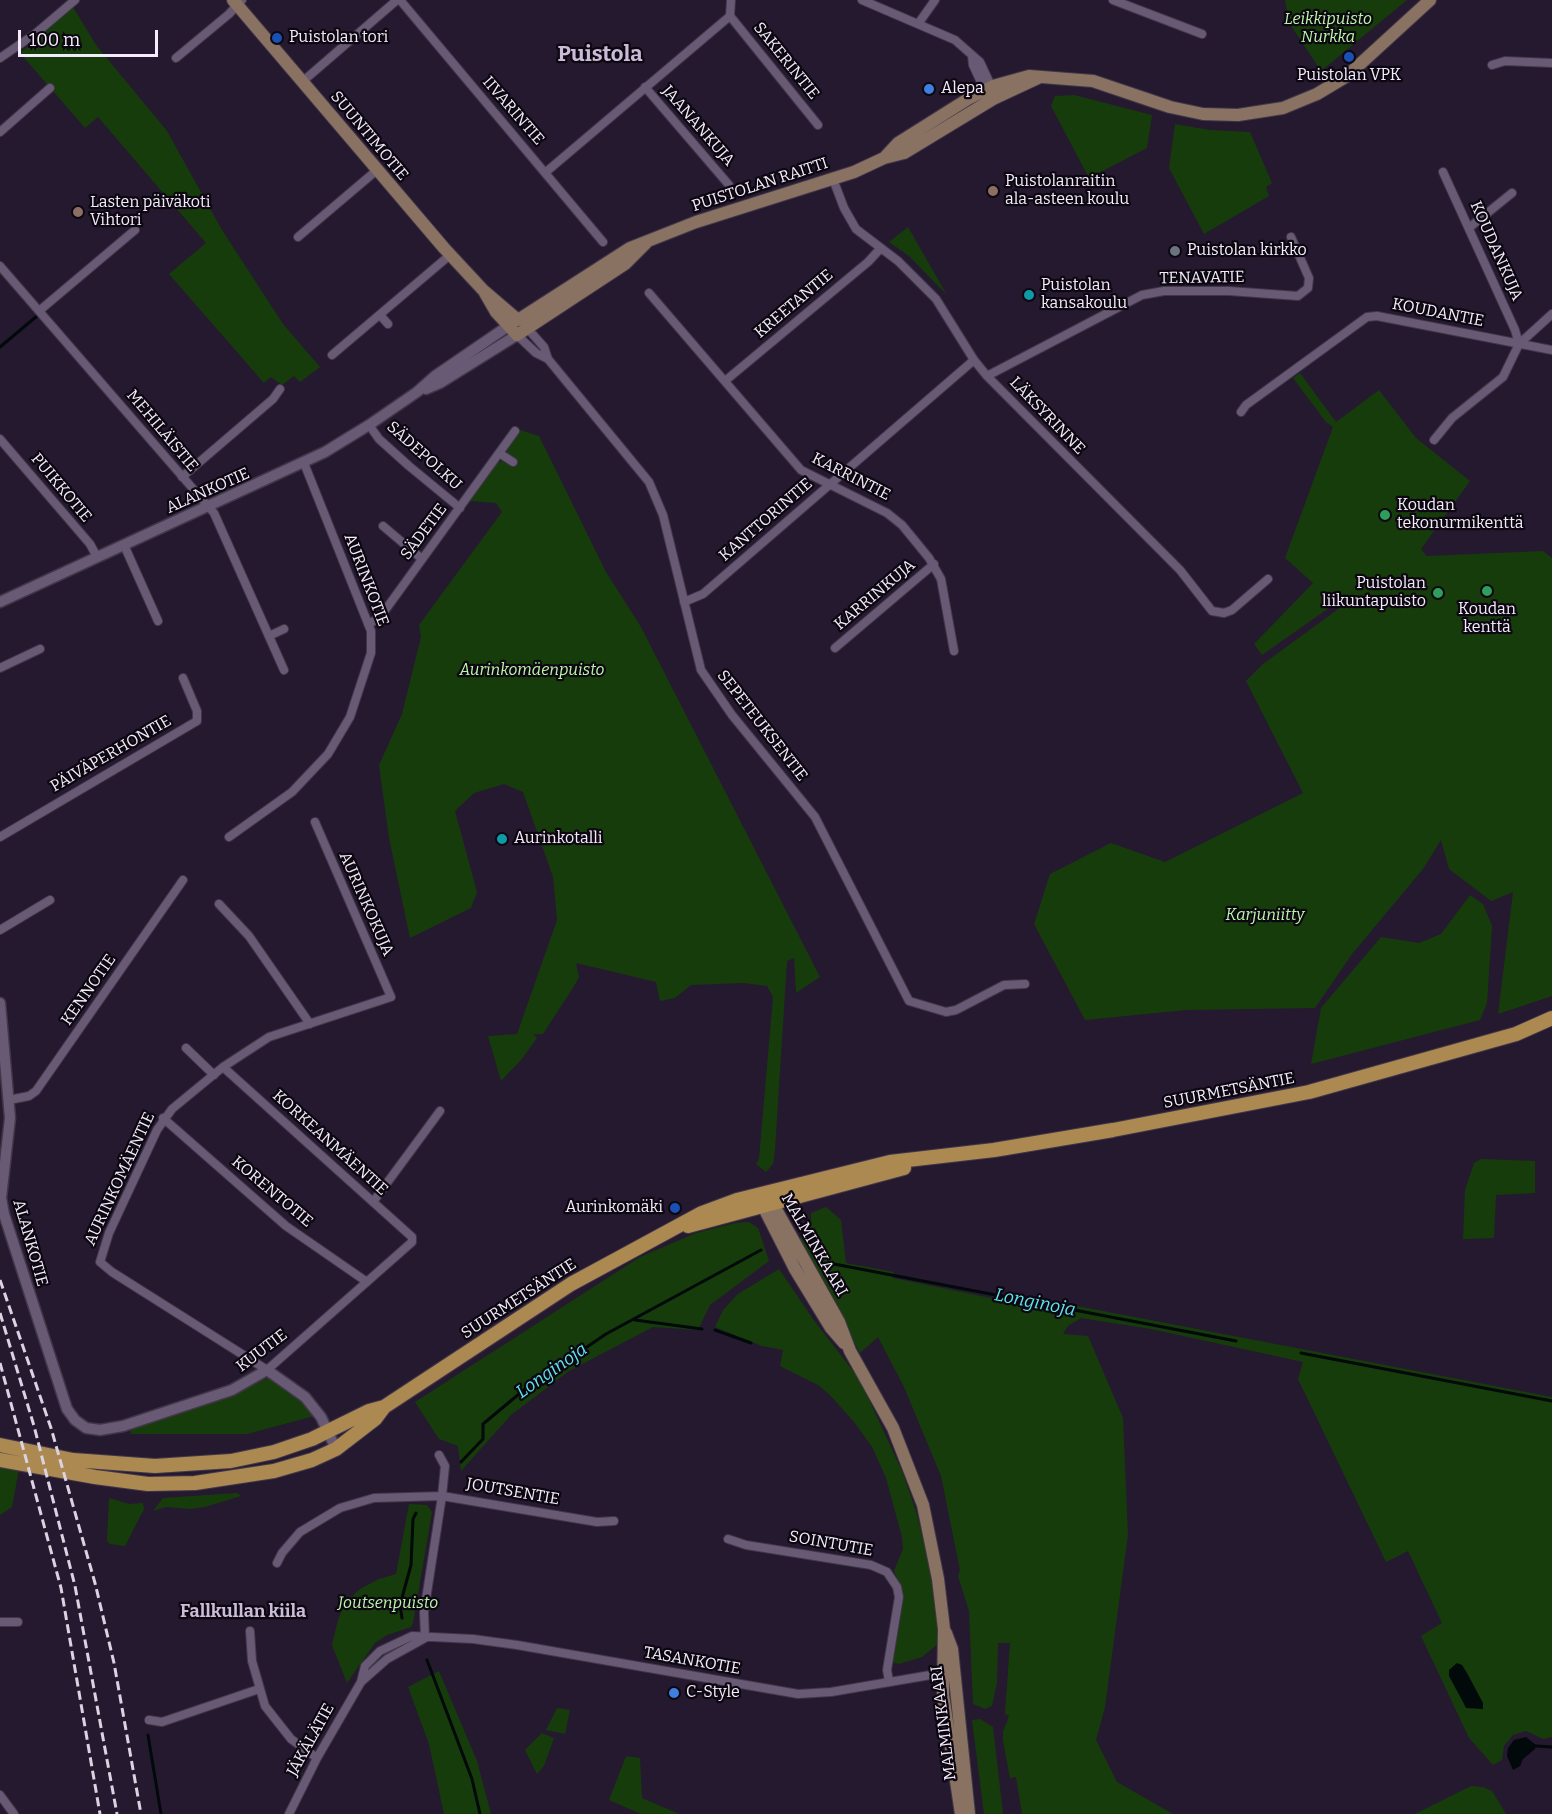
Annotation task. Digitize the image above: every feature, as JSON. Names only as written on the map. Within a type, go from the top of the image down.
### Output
[{"type":"main road","name":"PUISTOLAN RAITTI","points":[[517,327],[625,264],[646,243],[696,222],[833,179],[884,158],[898,143],[990,92],[1029,76],[1093,81],[1170,106],[1203,114],[1264,113],[1301,102],[1333,85],[1358,67],[1430,0]]},
{"type":"main road","name":"SUUNTIMOTIE","points":[[238,2],[302,82],[450,255],[483,290],[496,312],[517,327]]},
{"type":"main road","name":"SUURMETSÄNTIE","points":[[1516,1034],[1552,1018]]},
{"type":"main road","name":"SUURMETSÄNTIE","points":[[0,1445],[93,1462],[155,1466],[231,1461],[273,1452],[328,1432],[369,1411],[384,1407],[571,1284],[631,1250],[676,1229],[890,1162],[1113,1130],[1309,1092],[1516,1034],[1552,1028]]},
{"type":"main road","name":"MALMINKAARI","points":[[767,1200],[801,1279],[831,1328],[850,1350],[893,1428],[923,1505],[930,1530],[944,1629],[961,1814]]},
{"type":"main road","name":"SUURMETSÄNTIE","points":[[0,1460],[95,1478],[148,1484],[195,1484],[238,1479],[312,1460],[336,1449],[375,1419],[384,1407]]},
{"type":"main road","name":"MALMINKAARI","points":[[948,1672],[969,1814]]},
{"type":"street","points":[[302,82],[398,0]]},
{"type":"street","name":"IIVARINTIE","points":[[398,0],[603,242]]},
{"type":"street","points":[[546,172],[730,16],[731,0]]},
{"type":"street","points":[[862,0],[955,40],[980,62],[990,92]]},
{"type":"street","points":[[918,24],[935,0]]},
{"type":"street","points":[[1113,0],[1202,34]]},
{"type":"street","points":[[0,58],[70,1]]},
{"type":"street","points":[[176,58],[238,2]]},
{"type":"street","name":"SAKERINTIE","points":[[730,16],[819,125]]},
{"type":"street","points":[[1492,65],[1505,61],[1552,63]]},
{"type":"street","name":"JAANANKUJA","points":[[645,87],[729,184]]},
{"type":"street","points":[[0,132],[50,88]]},
{"type":"street","points":[[298,237],[377,170]]},
{"type":"street","name":"KOUDANKUJA","points":[[1443,172],[1470,228],[1519,344]]},
{"type":"street","name":"LÄKSYRINNE","points":[[833,179],[849,219],[880,249],[898,261],[936,299],[974,360],[987,376],[1180,570],[1212,611],[1224,613],[1232,610],[1268,579]]},
{"type":"street","points":[[1470,228],[1512,193]]},
{"type":"street","points":[[39,311],[135,230]]},
{"type":"street","name":"TENAVATIE","points":[[987,376],[1142,295],[1164,291],[1229,291],[1298,296],[1308,288],[1309,278],[1292,237]]},
{"type":"street","name":"KREETANTIE","points":[[725,381],[868,262],[880,249]]},
{"type":"street","points":[[332,355],[450,255]]},
{"type":"street","name":"MEHILÄISTIE","points":[[0,266],[215,516],[284,670]]},
{"type":"street","name":"KARRINTIE","points":[[649,293],[801,470],[894,517],[933,564],[941,579],[954,651]]},
{"type":"street","points":[[1434,440],[1452,418],[1505,374],[1519,344],[1552,314]]},
{"type":"street","points":[[380,315],[388,324]]},
{"type":"street","name":"KOUDANTIE","points":[[1241,412],[1246,405],[1367,317],[1377,316],[1552,350]]},
{"type":"street","name":"SEPETEUKSENTIE","points":[[517,327],[536,353],[548,359],[649,482],[663,515],[697,657],[707,682],[815,817],[909,1001],[946,1012],[956,1010],[1004,985],[1025,984]]},
{"type":"street","name":"ALANKOTIE","points":[[1,601],[304,463],[369,425],[417,392],[440,383],[517,327]]},
{"type":"street","name":"KANTTORINTIE","points":[[684,602],[704,594],[974,360]]},
{"type":"street","points":[[182,477],[273,399],[280,388]]},
{"type":"street","name":"SÄDEPOLKU","points":[[369,425],[379,439],[460,508]]},
{"type":"street","name":"SÄDETIE","points":[[369,624],[378,619],[515,431]]},
{"type":"street","name":"PUIKKOTIE","points":[[0,439],[92,547],[97,558]]},
{"type":"street","points":[[499,453],[513,462]]},
{"type":"street","name":"AURINKOTIE","points":[[229,837],[292,792],[337,741],[353,709],[367,672],[373,644],[369,624],[304,463]]},
{"type":"street","points":[[383,526],[422,559]]},
{"type":"street","points":[[124,545],[158,621]]},
{"type":"street","name":"KARRINKUJA","points":[[835,648],[933,564]]},
{"type":"street","points":[[269,636],[284,629]]},
{"type":"street","points":[[0,668],[40,649]]},
{"type":"street","name":"PÄIVÄPERHONTIE","points":[[0,837],[197,721],[197,711],[183,678]]},
{"type":"street","name":"AURINKOKUJA","points":[[315,822],[391,997]]},
{"type":"street","name":"KENNOTIE","points":[[9,1100],[29,1096],[36,1091],[183,880]]},
{"type":"street","points":[[0,930],[50,900]]},
{"type":"street","points":[[219,904],[249,936],[310,1024]]},
{"type":"street","name":"AURINKOMÄENTIE","points":[[267,1370],[99,1262],[109,1233],[163,1118],[224,1067],[269,1037],[391,997]]},
{"type":"street","name":"ALANKOTIE","points":[[0,1003],[9,1100],[8,1142],[1,1198],[8,1234],[68,1409],[75,1420],[86,1428],[100,1430]]},
{"type":"street","points":[[186,1048],[214,1075]]},
{"type":"street","name":"KORKEANMÄENTIE","points":[[224,1067],[412,1237],[412,1242]]},
{"type":"street","points":[[373,1202],[440,1111]]},
{"type":"street","name":"KORENTOTIE","points":[[163,1118],[286,1226],[367,1282]]},
{"type":"street","name":"KUUTIE","points":[[100,1430],[123,1426],[232,1390],[267,1370],[412,1242]]},
{"type":"street","points":[[267,1370],[305,1397],[321,1417],[336,1449]]},
{"type":"street","points":[[277,1563],[282,1553],[300,1532],[340,1508],[374,1498],[442,1496],[445,1466],[439,1455]]},
{"type":"street","name":"JOUTSENTIE","points":[[425,1638],[423,1612],[442,1496],[597,1522],[614,1521]]},
{"type":"street","name":"SOINTUTIE","points":[[728,1539],[746,1545],[871,1565],[887,1572],[897,1587],[899,1596],[887,1670],[889,1681]]},
{"type":"street","points":[[0,1622],[18,1623]]},
{"type":"street","points":[[250,1631],[250,1646],[259,1689],[266,1706],[280,1728],[316,1758]]},
{"type":"street","name":"JÄKÄLÄTIE","points":[[289,1814],[316,1758],[361,1682],[365,1666],[380,1651],[412,1636],[425,1638]]},
{"type":"street","name":"TASANKOTIE","points":[[425,1638],[442,1637],[516,1646],[798,1694],[831,1692],[948,1672]]},
{"type":"street","points":[[149,1720],[162,1722],[259,1689]]},
{"type":"street","points":[[0,1796],[14,1814]]},
{"type":"green space","name":"Leikkipuisto Nurkka","points":[[1285,0],[1407,0],[1321,71],[1290,24]]},
{"type":"green space","points":[[73,7],[96,45],[167,131],[222,230],[283,324],[320,367],[300,382],[294,376],[282,385],[271,377],[264,383],[169,274],[206,243],[98,117],[85,128],[20,53]]},
{"type":"green space","points":[[1074,95],[1152,115],[1147,148],[1089,178],[1051,106],[1055,96]]},
{"type":"green space","points":[[1175,124],[1210,130],[1250,132],[1272,183],[1266,187],[1269,196],[1204,234],[1169,168]]},
{"type":"green space","points":[[908,227],[947,295],[909,256],[889,242]]},
{"type":"green space","name":"Karjuniitty","points":[[1300,373],[1336,422],[1379,390],[1416,438],[1470,481],[1421,549],[1427,556],[1543,551],[1552,558],[1552,996],[1498,1014],[1513,892],[1491,901],[1449,869],[1441,840],[1423,869],[1352,954],[1315,1008],[1186,1010],[1085,1020],[1034,924],[1050,874],[1111,843],[1165,862],[1303,793],[1246,681],[1263,664],[1341,607],[1336,603],[1262,655],[1254,644],[1313,583],[1285,558],[1333,427],[1326,422],[1293,378]]},
{"type":"green space","name":"Aurinkomäenpuisto","points":[[520,430],[539,436],[606,572],[641,627],[820,977],[796,993],[794,958],[787,961],[775,1150],[773,1164],[766,1172],[756,1164],[759,1159],[773,997],[767,986],[744,983],[691,985],[675,998],[660,1001],[656,982],[576,963],[579,977],[576,983],[543,1034],[533,1034],[537,1038],[521,1060],[501,1081],[488,1036],[517,1034],[557,920],[553,877],[523,792],[504,784],[474,793],[455,811],[477,892],[471,908],[410,938],[389,838],[379,765],[402,714],[421,637],[419,625],[502,512],[496,503],[469,501],[497,463],[502,461],[512,467],[516,462],[507,452]]},
{"type":"green space","points":[[1470,895],[1483,904],[1492,926],[1487,1003],[1480,1020],[1311,1064],[1321,1008],[1381,937],[1419,943],[1441,934]]},
{"type":"green space","points":[[1481,1159],[1535,1161],[1535,1193],[1496,1195],[1494,1238],[1463,1239],[1465,1190],[1474,1163]]},
{"type":"green space","points":[[826,1207],[841,1220],[846,1263],[894,1272],[893,1278],[1049,1310],[1051,1301],[1552,1397],[1552,1737],[1543,1739],[1526,1731],[1513,1735],[1504,1746],[1502,1760],[1493,1765],[1469,1738],[1421,1636],[1442,1623],[1408,1551],[1386,1562],[1298,1379],[1303,1362],[1151,1329],[1081,1318],[1068,1326],[1063,1334],[1088,1336],[1123,1418],[1128,1535],[1105,1707],[1096,1740],[1117,1782],[1173,1814],[1022,1814],[1016,1777],[1010,1778],[1003,1741],[1003,1732],[1009,1716],[1005,1714],[1010,1643],[998,1643],[997,1682],[992,1706],[985,1709],[973,1704],[969,1611],[958,1576],[960,1570],[941,1476],[904,1387],[878,1337],[860,1353],[798,1241],[811,1226],[811,1213]]},
{"type":"green space","points":[[749,1222],[758,1228],[769,1261],[710,1305],[698,1330],[653,1327],[569,1371],[511,1415],[461,1471],[458,1446],[439,1439],[415,1402],[640,1257],[696,1233],[735,1223]]},
{"type":"green space","points":[[779,1269],[813,1319],[860,1380],[902,1471],[916,1511],[929,1564],[938,1633],[938,1644],[922,1657],[899,1664],[893,1662],[904,1596],[894,1571],[903,1549],[902,1537],[886,1478],[872,1447],[830,1395],[818,1385],[780,1366],[783,1350],[762,1346],[715,1327],[723,1310],[738,1294]]},
{"type":"green space","points":[[268,1378],[274,1378],[301,1399],[314,1416],[247,1434],[131,1434],[130,1429],[220,1399]]},
{"type":"green space","points":[[0,1466],[19,1469],[12,1507],[0,1515]]},
{"type":"green space","points":[[237,1493],[241,1496],[205,1507],[190,1509],[166,1507],[153,1511],[163,1498]]},
{"type":"green space","points":[[109,1498],[129,1504],[143,1503],[144,1509],[125,1546],[110,1544],[107,1541]]},
{"type":"green space","name":"Joutsenpuisto","points":[[409,1504],[427,1505],[432,1512],[413,1623],[411,1627],[387,1635],[375,1643],[347,1683],[332,1645],[338,1620],[345,1603],[360,1589],[379,1579],[396,1574]]},
{"type":"green space","points":[[439,1671],[477,1761],[491,1814],[444,1814],[429,1744],[408,1687]]},
{"type":"green space","points":[[557,1708],[570,1710],[565,1734],[546,1730]]},
{"type":"green space","points":[[980,1719],[993,1727],[1003,1814],[984,1814],[972,1720]]},
{"type":"green space","points":[[542,1733],[554,1738],[544,1766],[537,1774],[525,1750]]},
{"type":"green space","points":[[626,1756],[640,1758],[642,1798],[679,1814],[641,1814],[609,1800]]},
{"type":"green space","points":[[1471,1786],[1483,1787],[1492,1791],[1506,1814],[1415,1814]]},
{"type":"shaded area","points":[[1457,1663],[1462,1665],[1467,1673],[1483,1703],[1483,1709],[1466,1708],[1449,1676],[1449,1670]]},
{"type":"shaded area","points":[[1526,1737],[1536,1745],[1535,1749],[1523,1759],[1520,1766],[1513,1770],[1507,1756],[1508,1748],[1514,1740]]},
{"type":"waterway","points":[[0,347],[37,316]]},
{"type":"waterway","name":"Longinoja","points":[[461,1462],[483,1439],[483,1424],[525,1389],[606,1334],[761,1250]]},
{"type":"waterway","name":"Longinoja","points":[[834,1264],[1236,1341]]},
{"type":"waterway","points":[[635,1320],[702,1329]]},
{"type":"waterway","points":[[715,1330],[751,1343]]},
{"type":"waterway","name":"Longinoja","points":[[1301,1353],[1552,1401]]},
{"type":"waterway","name":"Longinoja","points":[[402,1618],[400,1605],[411,1565],[413,1519],[416,1513]]},
{"type":"waterway","name":"Longinoja","points":[[427,1660],[472,1779],[480,1814]]},
{"type":"waterway","points":[[148,1735],[161,1814]]},
{"type":"waterway","points":[[1536,1746],[1552,1747]]},
{"type":"railway","points":[[0,1280],[51,1428],[95,1583],[114,1663],[141,1814]]},
{"type":"railway","points":[[0,1313],[34,1426],[75,1586],[117,1814]]},
{"type":"railway","points":[[0,1363],[61,1588],[100,1814]]},
{"type":"place","name":"Puistolan tori","points":[[277,38]]},
{"type":"place","name":"Puistolan VPK","points":[[1349,57]]},
{"type":"place","name":"Alepa","points":[[929,89]]},
{"type":"place","name":"Puistolanraitin ala-asteen koulu","points":[[993,191]]},
{"type":"place","name":"Lasten päiväkoti Vihtori","points":[[78,212]]},
{"type":"place","name":"Puistolan kirkko","points":[[1175,251]]},
{"type":"place","name":"Puistolan kansakoulu","points":[[1029,295]]},
{"type":"place","name":"Koudan tekonurmikenttä","points":[[1385,515]]},
{"type":"place","name":"Koudan kenttä","points":[[1487,591]]},
{"type":"place","name":"Puistolan liikuntapuisto","points":[[1438,593]]},
{"type":"place","name":"Aurinkotalli","points":[[502,839]]},
{"type":"place","name":"Aurinkomäki","points":[[675,1208]]},
{"type":"place","name":"C-Style","points":[[674,1693]]},
{"type":"district","name":"Puistola","points":[[600,55]]},
{"type":"district","name":"Fallkullan kiila","points":[[243,1612]]}]
